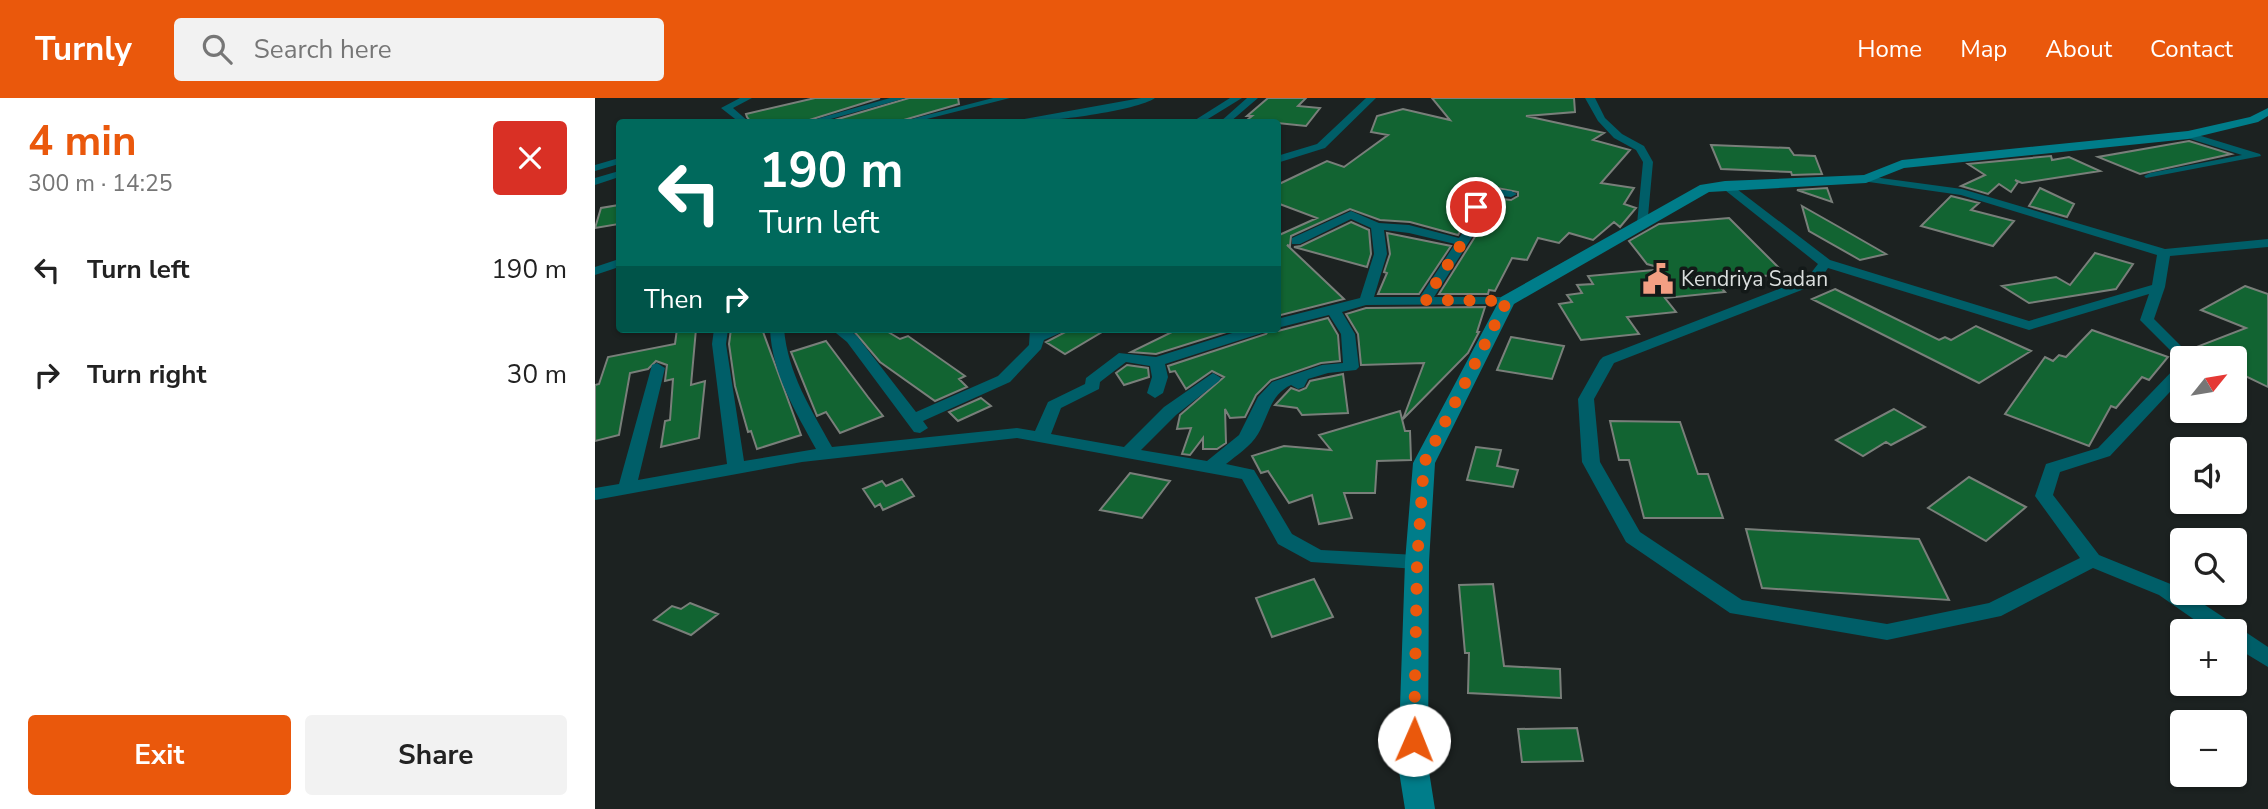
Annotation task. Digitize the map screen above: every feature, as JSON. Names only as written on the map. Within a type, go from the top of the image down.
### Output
[{"type":"street","points":[[740,119],[726,108],[747,98]]},
{"type":"street","points":[[822,119],[901,98]]},
{"type":"street","points":[[918,119],[1005,98]]},
{"type":"street","points":[[1033,119],[1133,104],[1150,98]]},
{"type":"street","points":[[1202,119],[1237,98]]},
{"type":"street","points":[[1228,119],[1249,98]]},
{"type":"street","points":[[1281,159],[1321,146],[1370,98]]},
{"type":"street","points":[[1590,98],[1601,119],[1618,136],[1640,148],[1648,162],[1643,224]]},
{"type":"street","points":[[1866,179],[1902,163],[2188,135],[2254,120],[2268,111]]},
{"type":"street","points":[[2188,135],[2262,156]]},
{"type":"street","points":[[2150,176],[2262,156]]},
{"type":"street","points":[[595,168],[616,162]]},
{"type":"street","points":[[595,183],[616,175]]},
{"type":"street","points":[[1281,323],[1366,301],[1507,301],[1705,188],[1725,184],[1866,179],[1962,192],[2164,253],[2268,243]]},
{"type":"street","points":[[595,183],[616,184]]},
{"type":"street","points":[[1725,184],[1825,263],[2029,326],[2158,287]]},
{"type":"street","points":[[1425,300],[1475,223],[1477,190],[1511,194]]},
{"type":"street","points":[[1296,241],[1351,215],[1377,226],[1409,229],[1462,243]]},
{"type":"street","points":[[1366,301],[1380,256],[1381,238],[1377,226]]},
{"type":"street","points":[[2164,253],[2158,287],[2147,320],[2174,346]]},
{"type":"street","points":[[595,271],[616,263]]},
{"type":"street","points":[[1825,263],[1812,281],[1608,360],[1585,399],[1591,462],[1633,537],[1737,607],[1887,632],[1994,610],[2092,560]]},
{"type":"street","points":[[1420,809],[1413,765],[1417,562],[1424,463],[1507,301]]},
{"type":"street","points":[[1211,467],[1248,435],[1262,403],[1276,383],[1300,380],[1327,368],[1351,367],[1348,334],[1333,309]]},
{"type":"street","points":[[721,333],[719,344],[736,468]]},
{"type":"street","points":[[778,333],[777,344],[797,398],[827,453]]},
{"type":"street","points":[[844,333],[852,339],[930,442]]},
{"type":"street","points":[[913,419],[1005,379],[1036,346],[1038,333]]},
{"type":"street","points":[[1041,437],[1054,405],[1093,386],[1092,381],[1124,356],[1136,361],[1157,362],[1248,333]]},
{"type":"street","points":[[1154,393],[1160,377],[1157,362]]},
{"type":"street","points":[[627,488],[657,368]]},
{"type":"street","points":[[1128,453],[1170,411],[1213,378]]},
{"type":"street","points":[[2170,383],[2104,452],[2052,468],[2044,496],[2092,560],[2167,590],[2210,619]]},
{"type":"street","points":[[595,495],[827,453],[1017,433],[1248,474],[1285,539],[1318,557],[1417,562]]},
{"type":"street","points":[[2247,644],[2268,658]]},
{"type":"building","points":[[815,98],[880,98],[813,119],[749,119],[746,114]]},
{"type":"building","points":[[909,98],[958,98],[959,104],[907,119],[838,119]]},
{"type":"building","points":[[1268,98],[1306,98],[1298,106],[1320,108],[1306,126],[1281,123],[1281,119],[1248,119],[1252,116],[1247,116]]},
{"type":"building","points":[[1432,98],[1574,98],[1575,112],[1526,116],[1604,133],[1593,140],[1630,150],[1601,183],[1634,188],[1624,204],[1636,208],[1620,227],[1614,222],[1593,240],[1569,233],[1559,243],[1538,238],[1527,260],[1512,258],[1495,291],[1489,290],[1488,294],[1439,294],[1483,224],[1485,197],[1511,200],[1518,196],[1518,192],[1477,184],[1470,188],[1466,222],[1458,235],[1410,222],[1380,220],[1350,209],[1291,236],[1290,246],[1287,245],[1344,299],[1281,315],[1281,234],[1317,218],[1281,204],[1281,183],[1327,161],[1344,167],[1388,135],[1371,132],[1377,116],[1403,109],[1450,120]]},
{"type":"building","points":[[2189,141],[2231,154],[2140,174],[2098,157]]},
{"type":"building","points":[[1711,145],[1789,148],[1794,155],[1815,156],[1822,174],[1792,175],[1791,172],[1721,169]]},
{"type":"building","points":[[2051,156],[2052,160],[2069,157],[2100,171],[2022,183],[2015,180],[2018,182],[2011,192],[1999,184],[1988,194],[1961,186],[1985,175],[1968,164]]},
{"type":"building","points":[[1827,188],[1832,202],[1797,190]]},
{"type":"building","points":[[2040,188],[2074,204],[2067,217],[2029,206]]},
{"type":"building","points":[[1951,196],[1979,203],[1971,210],[2014,221],[1993,246],[1921,226]]},
{"type":"building","points":[[616,206],[616,224],[595,228],[601,208]]},
{"type":"building","points":[[1802,206],[1886,254],[1860,260],[1809,231]]},
{"type":"building","name":"Kendriya Sadan","points":[[1729,218],[1785,274],[1714,280],[1725,292],[1665,298],[1676,312],[1627,317],[1639,334],[1581,340],[1559,304],[1572,302],[1567,295],[1582,293],[1577,285],[1593,284],[1588,276],[1665,269],[1647,264],[1629,241],[1659,224]]},
{"type":"building","points":[[1351,222],[1369,230],[1371,254],[1367,267],[1294,247],[1301,246]]},
{"type":"building","points":[[1387,233],[1451,246],[1419,294],[1378,294],[1387,273],[1384,272],[1390,254]]},
{"type":"building","points":[[2095,253],[2133,264],[2116,289],[2029,303],[2002,286],[2056,277],[2070,285]]},
{"type":"building","points":[[2245,286],[2268,294],[2268,387],[2247,377],[2247,346],[2199,346],[2246,328],[2201,310]]},
{"type":"building","points":[[1835,289],[1939,340],[1945,337],[1951,340],[1976,326],[2031,351],[1979,383],[1812,299]]},
{"type":"building","points":[[1485,307],[1479,332],[1468,353],[1403,419],[1424,363],[1361,365],[1358,334],[1346,314],[1366,308]]},
{"type":"building","points":[[1328,318],[1338,335],[1340,361],[1321,363],[1271,380],[1256,395],[1245,417],[1230,418],[1225,409],[1226,443],[1217,449],[1203,449],[1203,438],[1190,455],[1182,454],[1191,428],[1177,429],[1180,415],[1224,377],[1212,371],[1186,389],[1175,371],[1170,372],[1168,366],[1267,333],[1281,333],[1281,330]]},
{"type":"building","points":[[2092,330],[2168,357],[2149,380],[2142,377],[2116,408],[2111,406],[2089,446],[2005,414],[2045,357],[2053,361],[2059,355],[2066,357]]},
{"type":"building","points":[[676,333],[696,333],[691,385],[705,381],[699,438],[661,447],[665,421],[670,420],[673,379],[665,381],[667,365],[656,361],[648,369],[630,373],[619,435],[595,441],[595,385],[599,384],[608,357],[675,344]]},
{"type":"building","points":[[730,333],[763,333],[801,435],[757,449],[751,431],[748,432],[735,386],[729,344]]},
{"type":"building","points":[[855,333],[890,333],[900,339],[908,336],[965,376],[959,379],[967,387],[935,401],[880,362]]},
{"type":"building","points":[[1063,333],[1100,333],[1065,354],[1046,342]]},
{"type":"building","points":[[1170,333],[1223,333],[1156,354],[1131,352]]},
{"type":"building","points":[[1511,337],[1564,346],[1552,379],[1497,370]]},
{"type":"building","points":[[826,341],[883,416],[840,433],[826,412],[817,416],[791,352]]},
{"type":"building","points":[[1127,365],[1148,368],[1149,377],[1124,385],[1116,373]]},
{"type":"building","points":[[1343,374],[1348,413],[1302,415],[1297,408],[1275,405],[1291,388],[1299,391],[1306,388],[1310,381]]},
{"type":"building","points":[[981,398],[991,406],[958,421],[949,412]]},
{"type":"building","points":[[1894,409],[1925,427],[1891,445],[1886,442],[1863,456],[1836,440]]},
{"type":"building","points":[[1400,411],[1405,431],[1410,431],[1411,460],[1377,461],[1375,493],[1344,493],[1352,518],[1319,524],[1312,495],[1289,503],[1268,471],[1261,473],[1252,456],[1284,446],[1331,450],[1319,435]]},
{"type":"building","points":[[1610,421],[1680,422],[1698,474],[1708,474],[1723,518],[1644,518],[1629,460],[1619,460]]},
{"type":"building","points":[[1476,447],[1501,450],[1497,466],[1518,470],[1513,487],[1467,480]]},
{"type":"building","points":[[1130,473],[1170,481],[1142,518],[1100,510]]},
{"type":"building","points":[[1969,477],[2026,507],[1986,541],[1928,508]]},
{"type":"building","points":[[902,479],[914,496],[883,510],[880,504],[875,507],[863,489],[882,481],[886,486]]},
{"type":"building","points":[[1746,529],[1919,539],[1949,600],[1762,588]]},
{"type":"building","points":[[1314,579],[1333,617],[1272,637],[1256,598]]},
{"type":"building","points":[[1493,584],[1504,666],[1560,669],[1561,698],[1468,693],[1469,653],[1465,653],[1459,585]]},
{"type":"building","points":[[690,603],[718,614],[691,635],[654,620],[672,606],[681,609]]},
{"type":"building","points":[[1577,728],[1583,761],[1522,762],[1518,729]]},
{"type":"place","name":"Kendriya Sadan","points":[[1658,279]]},
{"type":"route","points":[[1414,740],[1417,562],[1424,463],[1507,301],[1425,300],[1475,223],[1476,207]]}]
